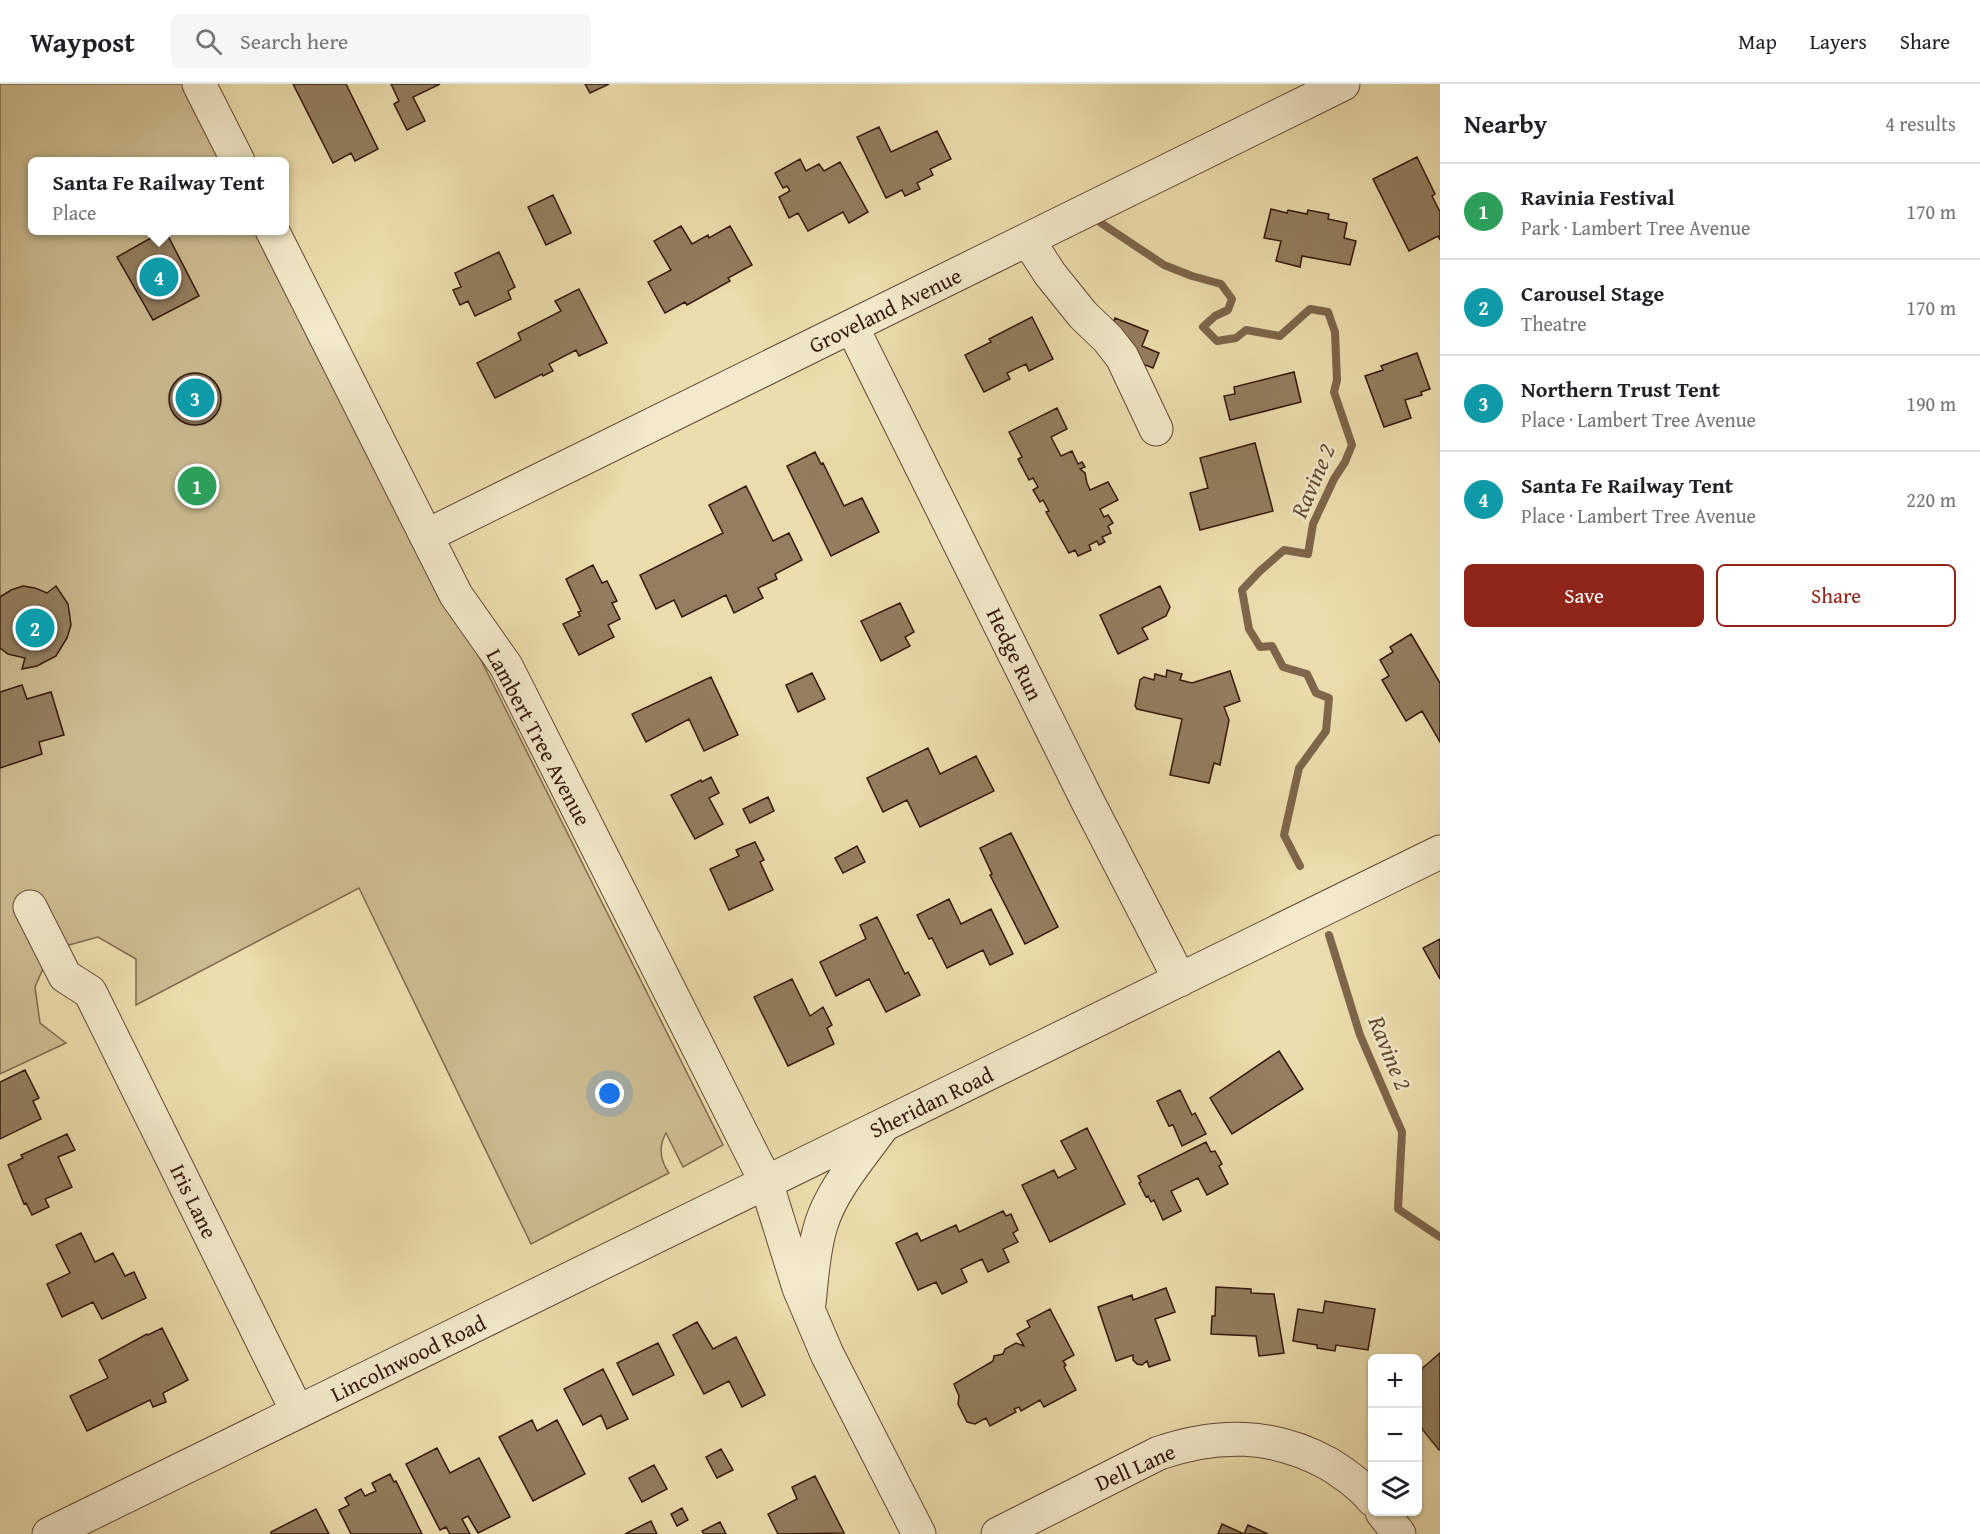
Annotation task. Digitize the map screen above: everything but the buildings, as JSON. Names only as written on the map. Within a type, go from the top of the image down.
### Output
[{"type":"street","points":[[199,84],[236,157]]},
{"type":"street","name":"Groveland Avenue","points":[[426,536],[1343,84]]},
{"type":"street","name":"Lambert Tree Avenue","points":[[274,235],[456,595],[506,666],[766,1182]]},
{"type":"street","points":[[1028,240],[1056,283],[1122,357],[1156,429]]},
{"type":"street","name":"Hedge Run","points":[[852,327],[1082,789],[1180,980]]},
{"type":"street","name":"Sheridan Road","points":[[766,1182],[1440,852]]},
{"type":"street","name":"Iris Lane","points":[[30,907],[65,976],[90,992],[297,1411]]},
{"type":"street","points":[[809,1311],[814,1257],[821,1225],[834,1196],[884,1125]]},
{"type":"street","points":[[766,1182],[799,1288],[827,1354],[919,1534]]},
{"type":"street","name":"Lincolnwood Road","points":[[49,1534],[766,1182]]},
{"type":"street","name":"Dell Lane","points":[[998,1534],[1158,1453],[1179,1446],[1222,1438],[1259,1440],[1287,1445],[1314,1456],[1342,1472],[1368,1494]]},
{"type":"street","points":[[1385,1516],[1399,1534]]},
{"type":"shaded area","points":[[0,84],[194,84],[230,157],[28,157],[28,235],[269,235],[723,1145],[683,1167],[666,1133],[661,1153],[669,1173],[531,1244],[359,888],[136,1005],[136,959],[98,937],[51,950],[35,987],[40,1023],[66,1043],[0,1074]]},
{"type":"waterway","name":"Ravine 2","points":[[1101,223],[1164,265],[1221,284],[1232,299],[1228,310],[1215,316],[1203,327],[1217,341],[1236,338],[1246,330],[1280,336],[1310,309],[1328,312],[1335,332],[1337,380],[1334,392],[1352,445],[1313,524],[1308,554],[1284,550],[1242,590],[1249,629],[1260,647],[1272,646],[1283,667],[1307,674],[1316,693],[1329,698],[1326,731],[1299,768],[1284,835],[1300,866]]},
{"type":"waterway","name":"Ravine 2","points":[[1329,935],[1360,1035],[1402,1132],[1398,1209],[1440,1237]]},
{"type":"place","name":"Santa Fe Railway Tent","points":[[159,277]]},
{"type":"place","name":"Northern Trust Tent","points":[[195,398]]},
{"type":"place","name":"Ravinia Festival","points":[[197,486]]},
{"type":"place","name":"Carousel Stage","points":[[35,628]]}]
